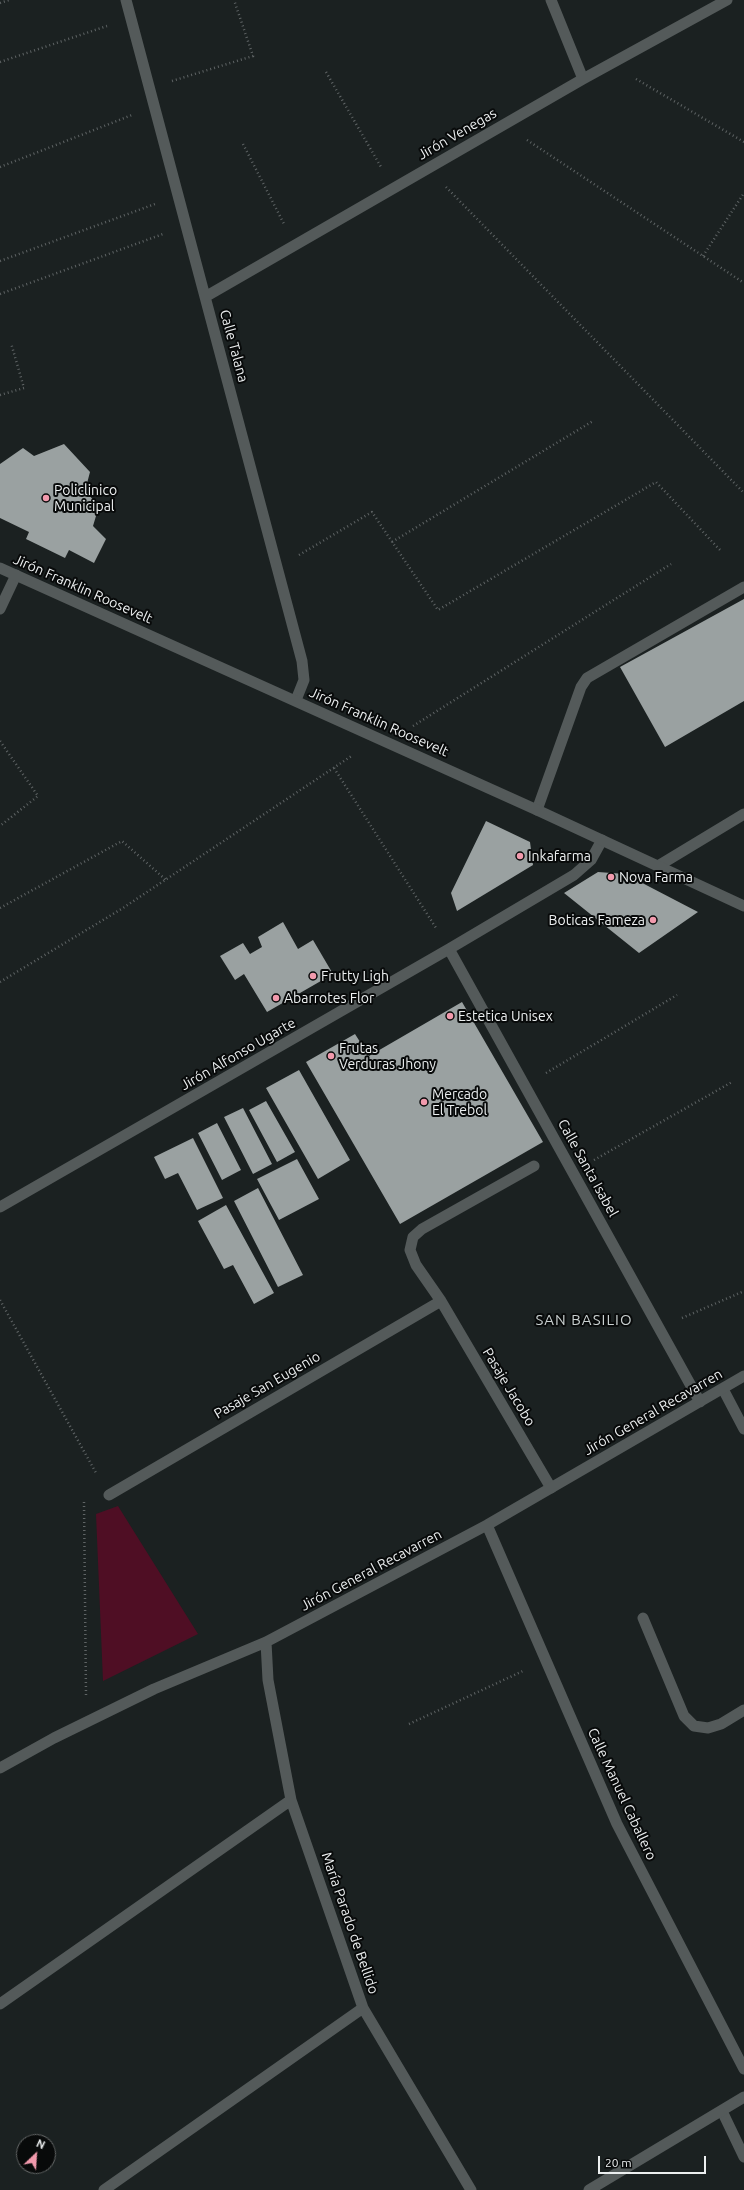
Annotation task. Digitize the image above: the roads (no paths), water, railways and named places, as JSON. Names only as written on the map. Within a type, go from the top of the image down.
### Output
[{"type":"street","name":"Calle Talana","points":[[126,0],[302,661],[304,680],[296,700]]},
{"type":"street","points":[[551,0],[583,79]]},
{"type":"street","name":"Jirón Venegas","points":[[204,297],[583,79],[727,0]]},
{"type":"street","name":"Jirón Franklin Roosevelt","points":[[0,568],[296,700],[744,906]]},
{"type":"street","points":[[0,609],[16,576]]},
{"type":"street","points":[[537,810],[581,687],[587,678],[744,588]]},
{"type":"street","points":[[658,866],[744,814]]},
{"type":"street","name":"Jirón Alfonso Ugarte","points":[[0,1207],[449,949],[574,875],[591,860],[602,840]]},
{"type":"street","name":"Calle Santa Isabel","points":[[449,949],[700,1402]]},
{"type":"street","name":"Pasaje Jacobo","points":[[534,1166],[422,1229],[413,1237],[410,1250],[416,1265],[441,1301],[552,1488]]},
{"type":"street","name":"Pasaje San Eugenio","points":[[109,1496],[441,1301]]},
{"type":"street","name":"Jirón General Recavarren","points":[[0,1768],[87,1722],[154,1689],[266,1642],[487,1525],[744,1376]]},
{"type":"street","points":[[723,1389],[744,1429]]},
{"type":"street","name":"Calle Manuel Caballero","points":[[487,1525],[617,1824],[744,2068]]},
{"type":"street","points":[[643,1618],[684,1716],[694,1726],[708,1728],[721,1724],[744,1710]]},
{"type":"street","name":"María Parado de Bellido","points":[[266,1642],[268,1680],[291,1800],[363,2008],[471,2190]]},
{"type":"street","points":[[0,2004],[291,1800]]},
{"type":"street","points":[[104,2190],[363,2008]]},
{"type":"street","points":[[590,2190],[744,2097]]},
{"type":"street","points":[[722,2111],[744,2157]]},
{"type":"place","name":"Policlinico Municipal","points":[[46,498]]},
{"type":"place","name":"Inkafarma","points":[[520,856]]},
{"type":"place","name":"Nova Farma","points":[[611,877]]},
{"type":"place","name":"Boticas Fameza","points":[[653,920]]},
{"type":"place","name":"Frutty Ligh","points":[[313,976]]},
{"type":"place","name":"Abarrotes Flor","points":[[276,998]]},
{"type":"place","name":"Estetica Unisex","points":[[450,1016]]},
{"type":"place","name":"Frutas Verduras Jhony","points":[[331,1056]]},
{"type":"place","name":"Mercado El Trebol","points":[[424,1102]]},
{"type":"district","name":"SAN BASILIO","points":[[584,1320]]}]
